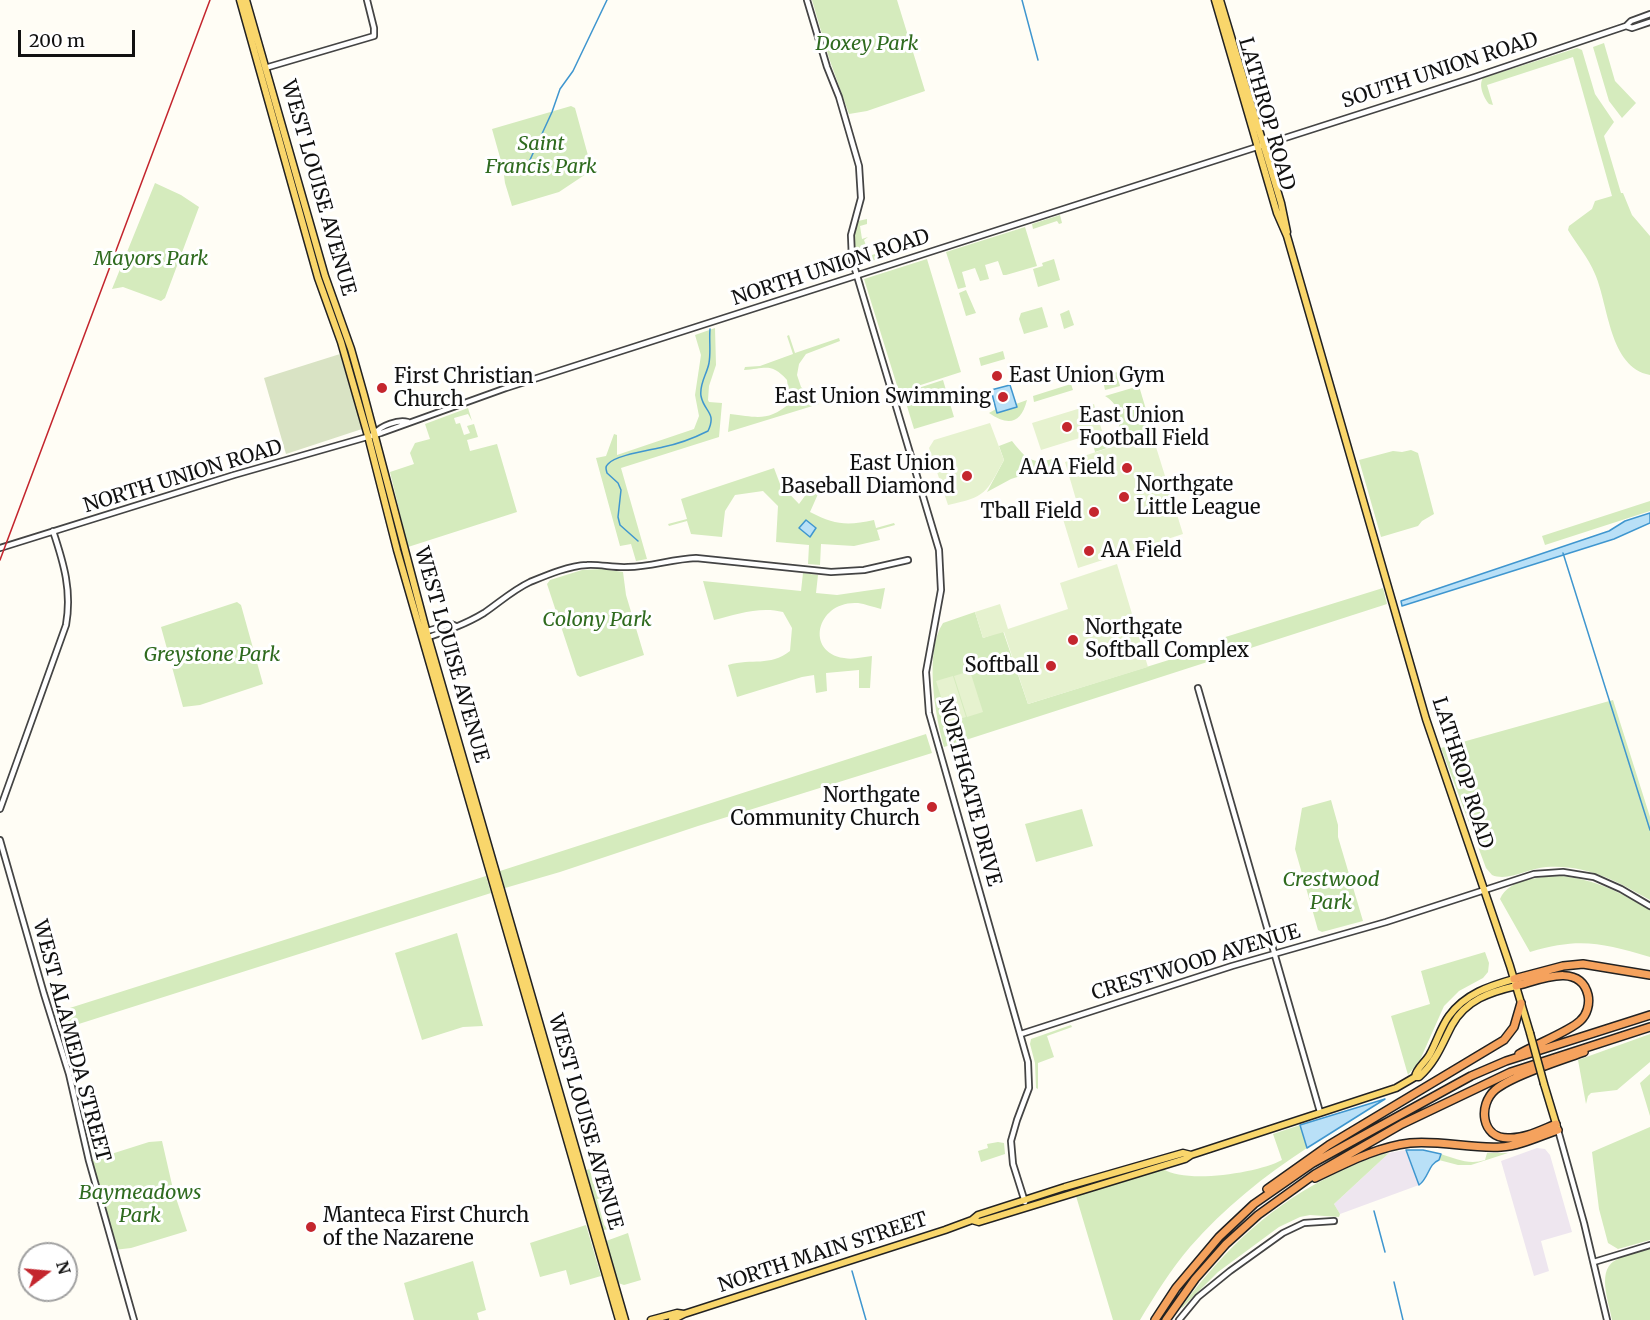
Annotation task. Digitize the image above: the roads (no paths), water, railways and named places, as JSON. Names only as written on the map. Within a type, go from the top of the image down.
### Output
[{"type":"highway","points":[[1515,982],[1563,966],[1583,964],[1650,975]]},
{"type":"highway","points":[[1219,1237],[1254,1204],[1313,1163],[1441,1091],[1506,1061],[1578,1022],[1586,1013],[1588,994],[1584,986],[1570,976],[1515,982]]},
{"type":"highway","points":[[1155,1320],[1176,1288],[1249,1204],[1292,1169],[1359,1126],[1504,1040],[1514,1027],[1521,1003]]},
{"type":"highway","points":[[1506,1061],[1650,1015]]},
{"type":"highway","points":[[1557,1127],[1516,1138],[1504,1138],[1496,1136],[1488,1127],[1484,1110],[1488,1098],[1504,1084],[1551,1064],[1650,1028]]},
{"type":"highway","points":[[1166,1320],[1195,1279],[1226,1244],[1258,1215],[1315,1174],[1402,1124],[1511,1072],[1650,1028]]},
{"type":"highway","points":[[1294,1188],[1364,1156],[1394,1146],[1441,1142],[1499,1147],[1517,1144],[1557,1127]]},
{"type":"main road","name":"WEST LOUISE AVENUE","points":[[240,0],[262,69]]},
{"type":"main road","name":"WEST LOUISE AVENUE","points":[[246,0],[262,69],[318,278],[372,435],[397,550],[425,635],[625,1320]]},
{"type":"main road","name":"LATHROP ROAD","points":[[1215,0],[1261,145]]},
{"type":"main road","name":"LATHROP ROAD","points":[[1220,0],[1261,145],[1277,213],[1287,236],[1426,719],[1515,982],[1557,1127]]},
{"type":"main road","name":"WEST LOUISE AVENUE","points":[[425,635],[619,1320]]},
{"type":"main road","name":"NORTH MAIN STREET","points":[[672,1320],[684,1314],[972,1221],[979,1222],[1185,1159],[1191,1155],[1396,1088],[1414,1077],[1415,1072],[1431,1053],[1446,1022],[1456,1008],[1481,989],[1515,982]]},
{"type":"main road","name":"NORTH MAIN STREET","points":[[972,1221],[978,1215],[1024,1200],[1183,1153],[1191,1155]]},
{"type":"main road","name":"NORTH MAIN STREET","points":[[651,1320],[677,1312],[684,1314]]},
{"type":"street","points":[[262,69],[374,36],[367,0]]},
{"type":"street","name":"NORTHGATE DRIVE","points":[[807,0],[859,166],[861,198],[852,226],[850,247],[937,539],[942,571],[941,590],[926,672],[929,713],[1029,1062],[1029,1088],[1012,1133],[1011,1149],[1026,1208]]},
{"type":"street","name":"SOUTH UNION ROAD","points":[[1261,145],[1626,26],[1631,21],[1650,14]]},
{"type":"street","name":"SOUTH UNION ROAD","points":[[1626,26],[1632,28],[1650,22]]},
{"type":"street","name":"NORTH UNION ROAD","points":[[0,548],[396,428],[506,388],[1261,145]]},
{"type":"street","points":[[0,809],[66,625],[68,578],[53,531]]},
{"type":"street","points":[[425,635],[452,629],[474,618],[530,582],[586,565],[629,567],[674,559],[696,558],[841,572],[864,570],[908,560]]},
{"type":"street","points":[[1198,688],[1320,1112]]},
{"type":"street","name":"WEST ALAMEDA STREET","points":[[0,840],[69,1074],[89,1161],[134,1320]]},
{"type":"street","name":"CRESTWOOD AVENUE","points":[[1021,1034],[1274,954],[1386,922],[1525,876],[1563,872],[1594,877],[1608,882],[1650,906]]},
{"type":"street","name":"LATHROP ROAD","points":[[1557,1127],[1594,1262],[1607,1320]]},
{"type":"street","points":[[1179,1320],[1198,1297],[1283,1233],[1304,1223],[1334,1221]]},
{"type":"street","points":[[1594,1262],[1650,1245]]},
{"type":"water","name":"East Union Swimming","points":[[1010,385],[1017,407],[997,413],[991,390]]},
{"type":"water","points":[[1650,513],[1650,523],[1614,539],[1402,606],[1401,601],[1609,531],[1625,521]]},
{"type":"water","points":[[806,520],[816,528],[810,537],[799,528]]},
{"type":"water","points":[[1385,1099],[1307,1148],[1300,1125]]},
{"type":"water","points":[[1406,1150],[1423,1150],[1441,1154],[1439,1160],[1435,1162],[1419,1185]]},
{"type":"waterway","points":[[529,162],[560,89],[573,71],[607,0]]},
{"type":"waterway","points":[[1022,0],[1038,60]]},
{"type":"waterway","points":[[638,541],[620,525],[618,517],[621,490],[618,483],[607,473],[606,466],[618,458],[674,444],[708,431],[711,416],[701,392],[709,363],[710,329]]},
{"type":"waterway","points":[[1563,553],[1650,830]]},
{"type":"waterway","points":[[1374,1211],[1385,1252]]},
{"type":"waterway","points":[[852,1271],[866,1320]]},
{"type":"waterway","points":[[1394,1282],[1403,1320]]},
{"type":"railway","points":[[0,560],[210,0]]},
{"type":"place","name":"East Union Gym","points":[[997,376]]},
{"type":"place","name":"First Christian Church","points":[[382,388]]},
{"type":"place","name":"East Union Swimming","points":[[1003,397]]},
{"type":"place","name":"East Union Football Field","points":[[1067,427]]},
{"type":"place","name":"AAA Field","points":[[1127,468]]},
{"type":"place","name":"East Union Baseball Diamond","points":[[967,476]]},
{"type":"place","name":"Northgate Little League","points":[[1124,497]]},
{"type":"place","name":"Tball Field","points":[[1094,512]]},
{"type":"place","name":"AA Field","points":[[1089,551]]},
{"type":"place","name":"Northgate Softball Complex","points":[[1073,640]]},
{"type":"place","name":"Softball","points":[[1051,666]]},
{"type":"place","name":"Northgate Community Church","points":[[932,807]]},
{"type":"place","name":"Manteca First Church of the Nazarene","points":[[311,1227]]},
{"type":"park label","name":"Doxey Park","points":[[867,44]]},
{"type":"park label","name":"Saint Francis Park","points":[[541,156]]},
{"type":"park label","name":"Mayors Park","points":[[151,259]]},
{"type":"park label","name":"Colony Park","points":[[597,620]]},
{"type":"park label","name":"Greystone Park","points":[[212,655]]},
{"type":"park label","name":"Crestwood Park","points":[[1331,892]]},
{"type":"park label","name":"Baymeadows Park","points":[[140,1204]]}]
